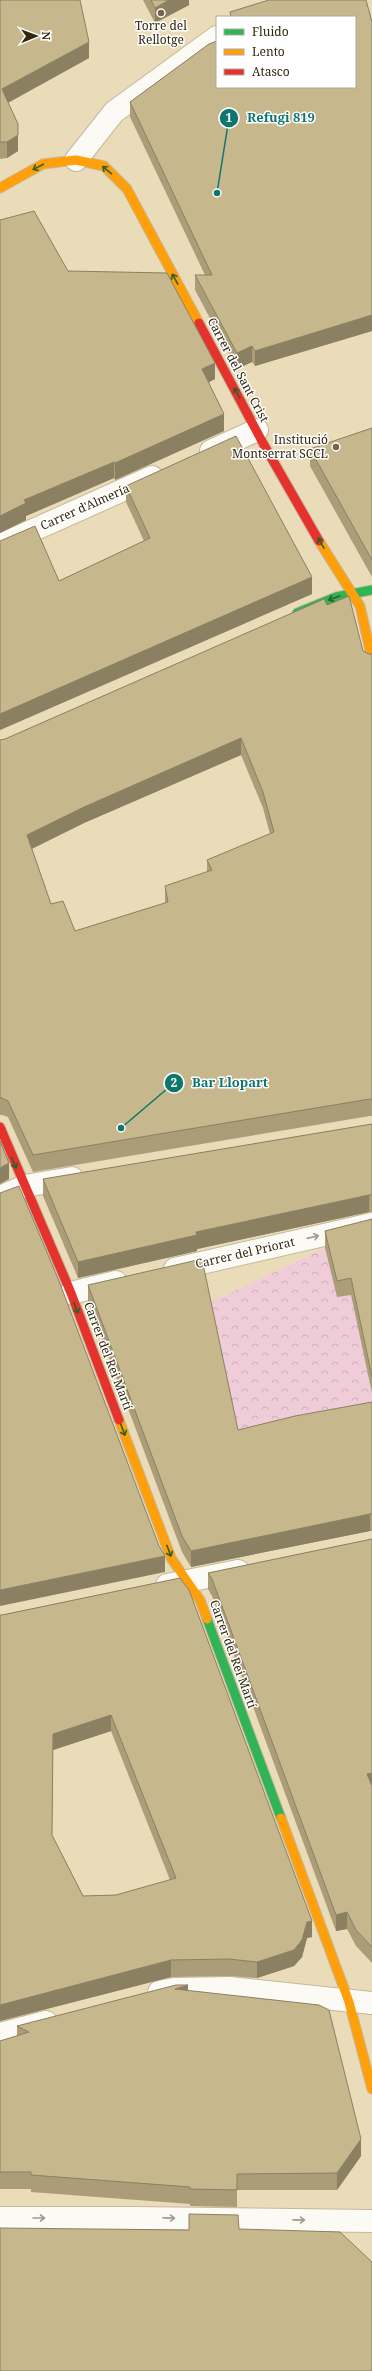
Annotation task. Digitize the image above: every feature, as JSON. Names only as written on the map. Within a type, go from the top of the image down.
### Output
[{"type":"street","points":[[76,160],[114,112],[216,38]]},
{"type":"street","name":"Carrer del Sant Crist","points":[[0,188],[43,164],[76,160],[104,166],[127,189],[257,430],[340,577],[360,606],[372,659]]},
{"type":"street","points":[[190,460],[257,430]]},
{"type":"street","name":"Carrer d'Almería","points":[[0,545],[168,470]]},
{"type":"street","points":[[285,619],[336,597],[372,590]]},
{"type":"street","name":"Carrer del Rei Martí","points":[[0,1127],[70,1293],[171,1558],[186,1582],[200,1600],[348,2002],[372,2089]]},
{"type":"street","points":[[0,1197],[25,1186],[94,1174]]},
{"type":"street","name":"Carrer del Priorat","points":[[159,1273],[372,1224]]},
{"type":"street","points":[[70,1293],[136,1278]]},
{"type":"street","points":[[144,1590],[255,1567]]},
{"type":"street","points":[[141,1997],[174,1988],[229,1988],[348,2002],[372,2003]]},
{"type":"street","points":[[0,2034],[67,2016]]},
{"type":"street","points":[[0,2218],[372,2221]]},
{"type":"green space","points":[[325,1248],[337,1297],[351,1295],[372,1393],[372,1418],[238,1447],[209,1303]]},
{"type":"building","points":[[0,0],[80,0],[89,42],[2,89],[18,124],[18,135],[7,142],[0,142]]},
{"type":"building","points":[[151,0],[169,0],[155,8]]},
{"type":"building","points":[[269,0],[366,0],[372,22],[372,315],[255,351],[252,346],[237,353],[195,275],[212,275],[130,102],[209,44],[216,41],[216,88],[356,88],[356,16],[231,16],[230,12]]},
{"type":"building","points":[[34,211],[68,271],[167,273],[215,363],[202,369],[224,414],[115,463],[114,462],[24,500],[26,503],[0,516],[0,220]]},
{"type":"building","points":[[372,428],[372,560],[310,449]]},
{"type":"building","points":[[236,436],[312,577],[0,714],[0,541],[35,526],[59,581],[150,538],[126,486]]},
{"type":"building","points":[[349,596],[363,651],[372,654],[372,1100],[370,1099],[33,1155],[8,1101],[0,1098],[0,740],[324,599],[327,605]],"holes":[[[241,738],[263,792],[274,832],[207,860],[212,870],[165,886],[168,902],[75,931],[63,901],[51,904],[27,835],[84,807]]]},
{"type":"building","points":[[372,1124],[372,1195],[196,1232],[197,1235],[78,1262],[43,1179]]},
{"type":"building","points":[[0,1141],[9,1163],[0,1168]]},
{"type":"building","points":[[19,1186],[59,1281],[159,1546],[165,1556],[0,1590],[0,1193]]},
{"type":"building","points":[[372,1219],[372,1377],[351,1278],[337,1281],[325,1231]]},
{"type":"building","points":[[202,1259],[238,1430],[295,1416],[372,1402],[372,1514],[191,1551],[182,1536],[88,1285]]},
{"type":"building","points":[[372,1539],[372,1773],[367,1774],[372,1786],[372,1947],[356,1930],[347,1912],[336,1915],[212,1579],[208,1573]]},
{"type":"building","points":[[180,1578],[189,1590],[312,1921],[307,1922],[302,1940],[294,1950],[257,1962],[229,1959],[171,1960],[0,2005],[0,1615]],"holes":[[[111,1715],[176,1878],[116,1895],[83,1896],[52,1835],[53,1734]]]},
{"type":"building","points":[[176,1985],[188,1985],[175,1989],[319,2005],[329,2010],[361,2139],[337,2173],[237,2174],[237,2190],[190,2189],[190,2187],[31,2175],[31,2172],[0,2172],[0,2041],[29,2032],[17,2026]]},
{"type":"building","points":[[189,2214],[238,2215],[239,2229],[340,2232],[372,2262],[372,2371],[0,2371],[0,2228],[189,2230]]},
{"type":"traffic: fast","points":[[297,613],[336,597],[372,590]]},
{"type":"traffic: fast","points":[[207,1619],[281,1818]]},
{"type":"traffic: slow","points":[[0,188],[43,164],[76,160],[104,166],[127,189],[199,323]]},
{"type":"traffic: slow","points":[[319,541],[360,606],[372,659]]},
{"type":"traffic: slow","points":[[119,1420],[171,1558],[200,1600],[207,1619]]},
{"type":"traffic: slow","points":[[281,1818],[349,2002],[372,2089]]},
{"type":"traffic: jam","points":[[199,323],[264,445],[319,541]]},
{"type":"traffic: jam","points":[[0,1127],[71,1293],[119,1420]]},
{"type":"place","name":"Torre del Rellotge","points":[[161,13]]},
{"type":"place","name":"Refugi 819","points":[[217,193]]},
{"type":"place","name":"Institució Montserrat SCCL","points":[[336,447]]},
{"type":"place","name":"Bar Llopart","points":[[121,1128]]}]
